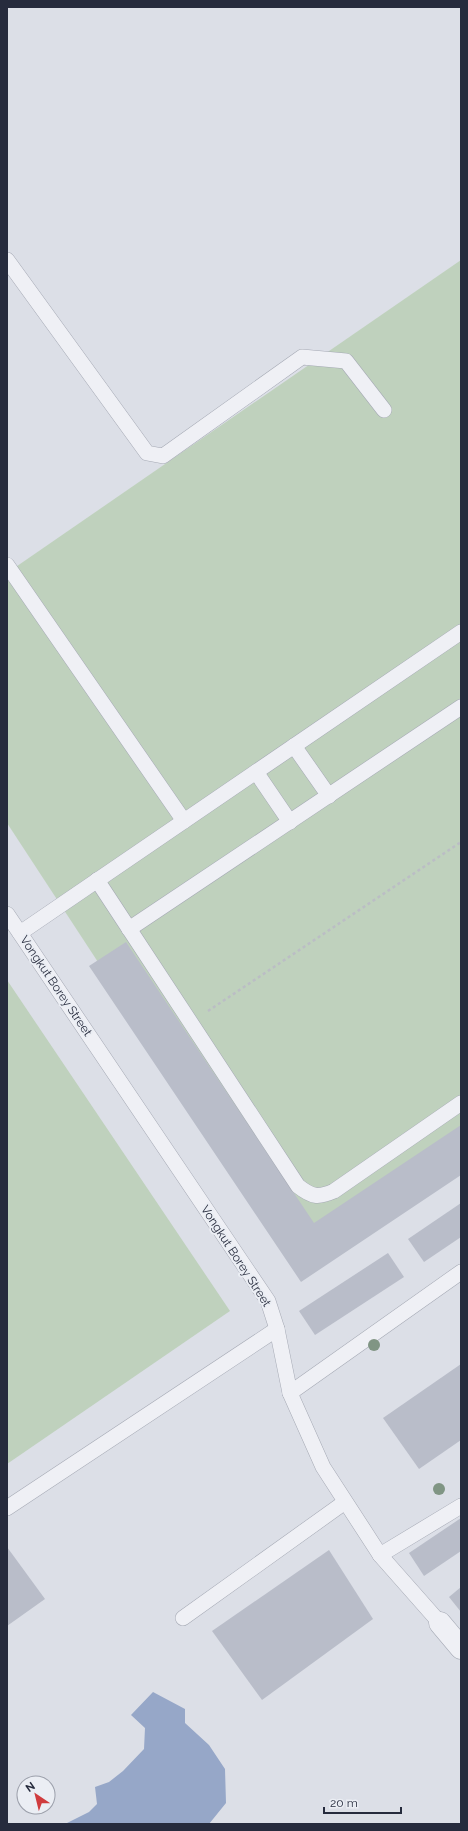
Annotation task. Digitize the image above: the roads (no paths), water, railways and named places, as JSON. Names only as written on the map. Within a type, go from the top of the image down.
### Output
[{"type":"street","name":"Vongkut Borey Street","points":[[440,1623],[461,1648]]},
{"type":"lane","points":[[7,260],[147,453],[163,456],[302,357],[346,361],[384,410]]},
{"type":"lane","points":[[7,565],[184,821]]},
{"type":"lane","points":[[20,933],[461,632]]},
{"type":"lane","points":[[130,929],[461,708]]},
{"type":"lane","points":[[294,746],[329,796]]},
{"type":"lane","points":[[256,772],[290,822]]},
{"type":"lane","points":[[97,880],[298,1186],[308,1194],[321,1196],[334,1191],[461,1103]]},
{"type":"lane","name":"Vongkut Borey Street","points":[[7,914],[268,1302],[277,1329],[290,1393],[322,1467],[380,1555],[440,1623]]},
{"type":"lane","points":[[290,1393],[461,1272]]},
{"type":"lane","points":[[7,1508],[277,1329]]},
{"type":"lane","points":[[183,1618],[345,1502]]},
{"type":"lane","points":[[380,1555],[461,1506]]},
{"type":"water","points":[[153,1692],[185,1709],[185,1723],[209,1745],[225,1769],[226,1803],[209,1824],[65,1824],[89,1812],[97,1804],[95,1787],[109,1782],[123,1771],[144,1749],[145,1728],[131,1715]]}]
